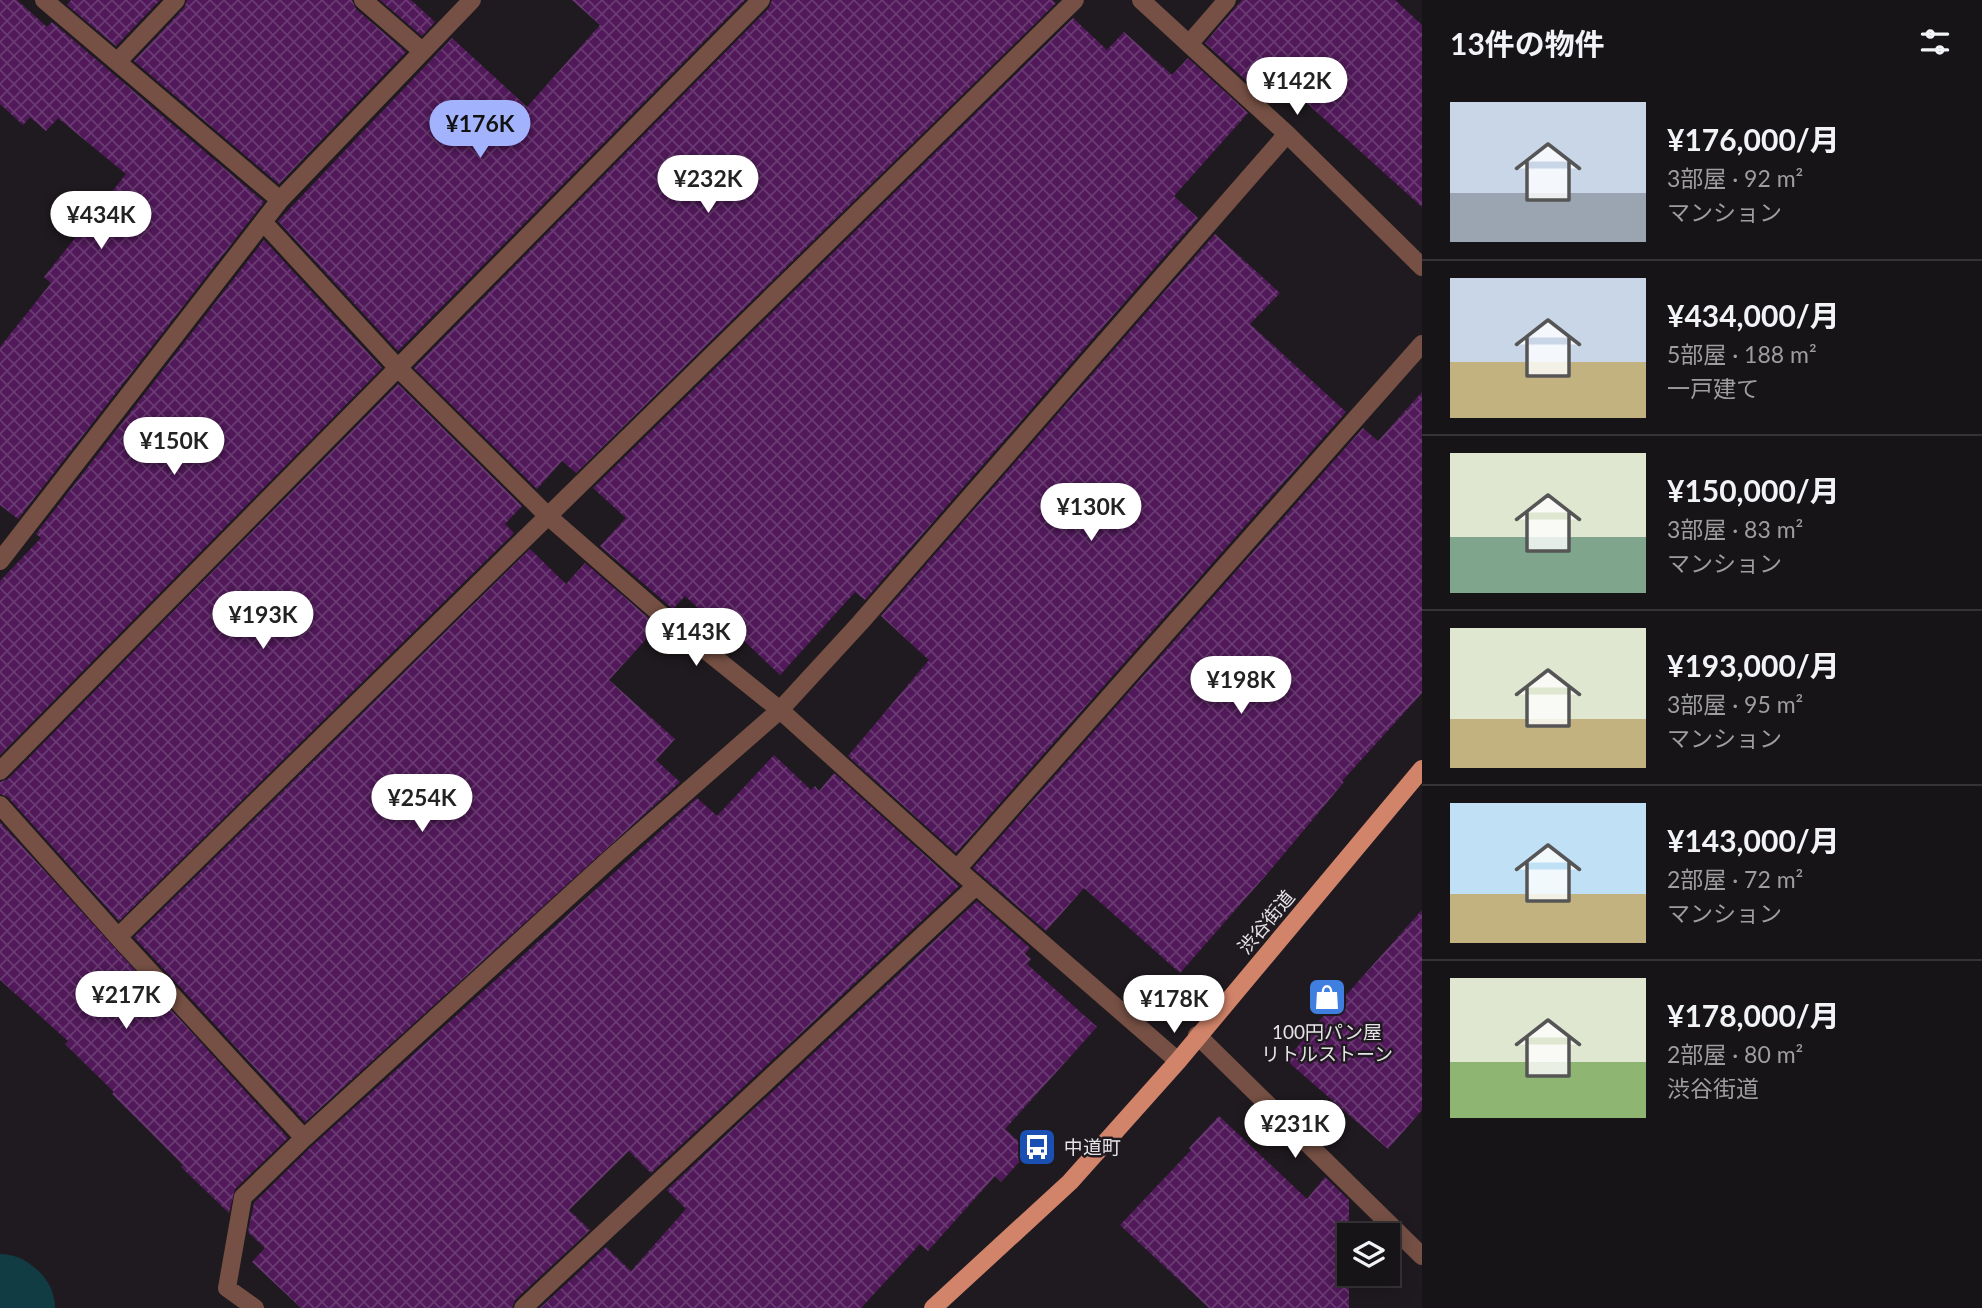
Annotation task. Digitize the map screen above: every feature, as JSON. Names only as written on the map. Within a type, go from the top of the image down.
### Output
[{"type":"main road","name":"渋谷街道","points":[[933,1308],[1070,1182],[1178,1061],[1422,769]]},
{"type":"street","points":[[44,0],[280,200]]},
{"type":"street","points":[[117,62],[176,0]]},
{"type":"street","points":[[363,0],[422,51]]},
{"type":"street","points":[[0,561],[280,200],[472,0]]},
{"type":"street","points":[[0,771],[761,0]]},
{"type":"street","points":[[118,937],[1074,0]]},
{"type":"street","points":[[1141,0],[1287,134],[1422,267]]},
{"type":"street","points":[[1189,44],[1227,0]]},
{"type":"street","points":[[255,1308],[227,1288],[243,1197],[611,858],[779,710],[860,623],[1287,134]]},
{"type":"street","points":[[264,223],[397,367],[549,517],[658,612],[779,710],[1178,1061]]},
{"type":"street","points":[[957,869],[1422,344]]},
{"type":"street","points":[[0,804],[118,937],[304,1138]]},
{"type":"street","points":[[523,1308],[976,886]]},
{"type":"street","points":[[1197,1035],[1422,1256]]},
{"type":"building","points":[[0,0],[17,0],[47,27],[52,22],[264,202],[18,519],[0,505],[0,347],[51,283],[44,277],[126,174],[58,118],[46,131],[30,117],[23,125],[0,104]]},
{"type":"building","points":[[71,0],[160,0],[116,46],[67,5]]},
{"type":"building","points":[[187,0],[352,0],[356,9],[406,52],[279,184],[134,61],[184,8]]},
{"type":"building","points":[[380,0],[411,0],[435,22],[422,36]]},
{"type":"building","points":[[572,0],[745,0],[398,351],[278,221],[452,38],[527,107],[600,25]]},
{"type":"building","points":[[772,0],[1052,0],[1056,3],[576,473],[562,461],[537,489],[414,368],[769,8]]},
{"type":"building","points":[[1242,0],[1395,0],[1422,25],[1422,207],[1279,78],[1263,96],[1205,43]]},
{"type":"building","points":[[1073,18],[1107,50],[1124,32],[1172,75],[1188,58],[1248,113],[1174,196],[1198,218],[865,600],[855,592],[780,675],[739,636],[734,641],[685,596],[673,609],[600,546],[626,518],[593,488]]},
{"type":"building","points":[[1215,234],[1280,293],[1250,324],[1346,412],[956,853],[848,756],[929,660],[881,616]]},
{"type":"building","points":[[264,240],[382,368],[0,755],[0,581],[41,538],[36,534]]},
{"type":"building","points":[[398,384],[522,506],[505,524],[514,533],[119,921],[8,797],[0,794],[0,782],[8,779]]},
{"type":"building","points":[[1422,392],[1422,693],[1342,781],[1344,782],[1273,867],[1180,973],[1084,888],[1046,931],[973,868],[1363,428],[1378,441]]},
{"type":"building","points":[[530,549],[566,584],[585,563],[658,626],[609,680],[675,739],[656,760],[680,782],[305,1122],[134,937]]},
{"type":"building","points":[[774,755],[811,790],[815,786],[819,791],[834,773],[959,886],[651,1173],[629,1151],[569,1210],[590,1230],[515,1300],[512,1308],[301,1308],[252,1262],[265,1248],[248,1232],[254,1203],[312,1146],[697,798],[717,816]]},
{"type":"building","points":[[0,822],[288,1138],[235,1189],[229,1213],[181,1167],[183,1165],[65,1044],[68,1041],[0,980]]},
{"type":"building","points":[[977,901],[1030,948],[1025,954],[1031,959],[1027,964],[1097,1027],[1005,1129],[1029,1151],[1001,1182],[995,1176],[928,1251],[920,1244],[861,1308],[540,1308],[606,1247],[631,1271],[686,1209],[667,1190]]},
{"type":"building","points":[[1422,910],[1422,1110],[1388,1149],[1286,1060],[1344,992],[1347,994]]},
{"type":"building","points":[[1219,1116],[1307,1199],[1325,1177],[1349,1200],[1349,1223],[1337,1223],[1337,1286],[1349,1286],[1349,1308],[1209,1308],[1120,1225],[1191,1150],[1189,1148]]},
{"type":"waterway","points":[[0,1304],[5,1308]]},
{"type":"place","name":"100円パン屋 リトルストーン","points":[[1327,997]]},
{"type":"place","name":"中道町","points":[[1037,1147]]}]
